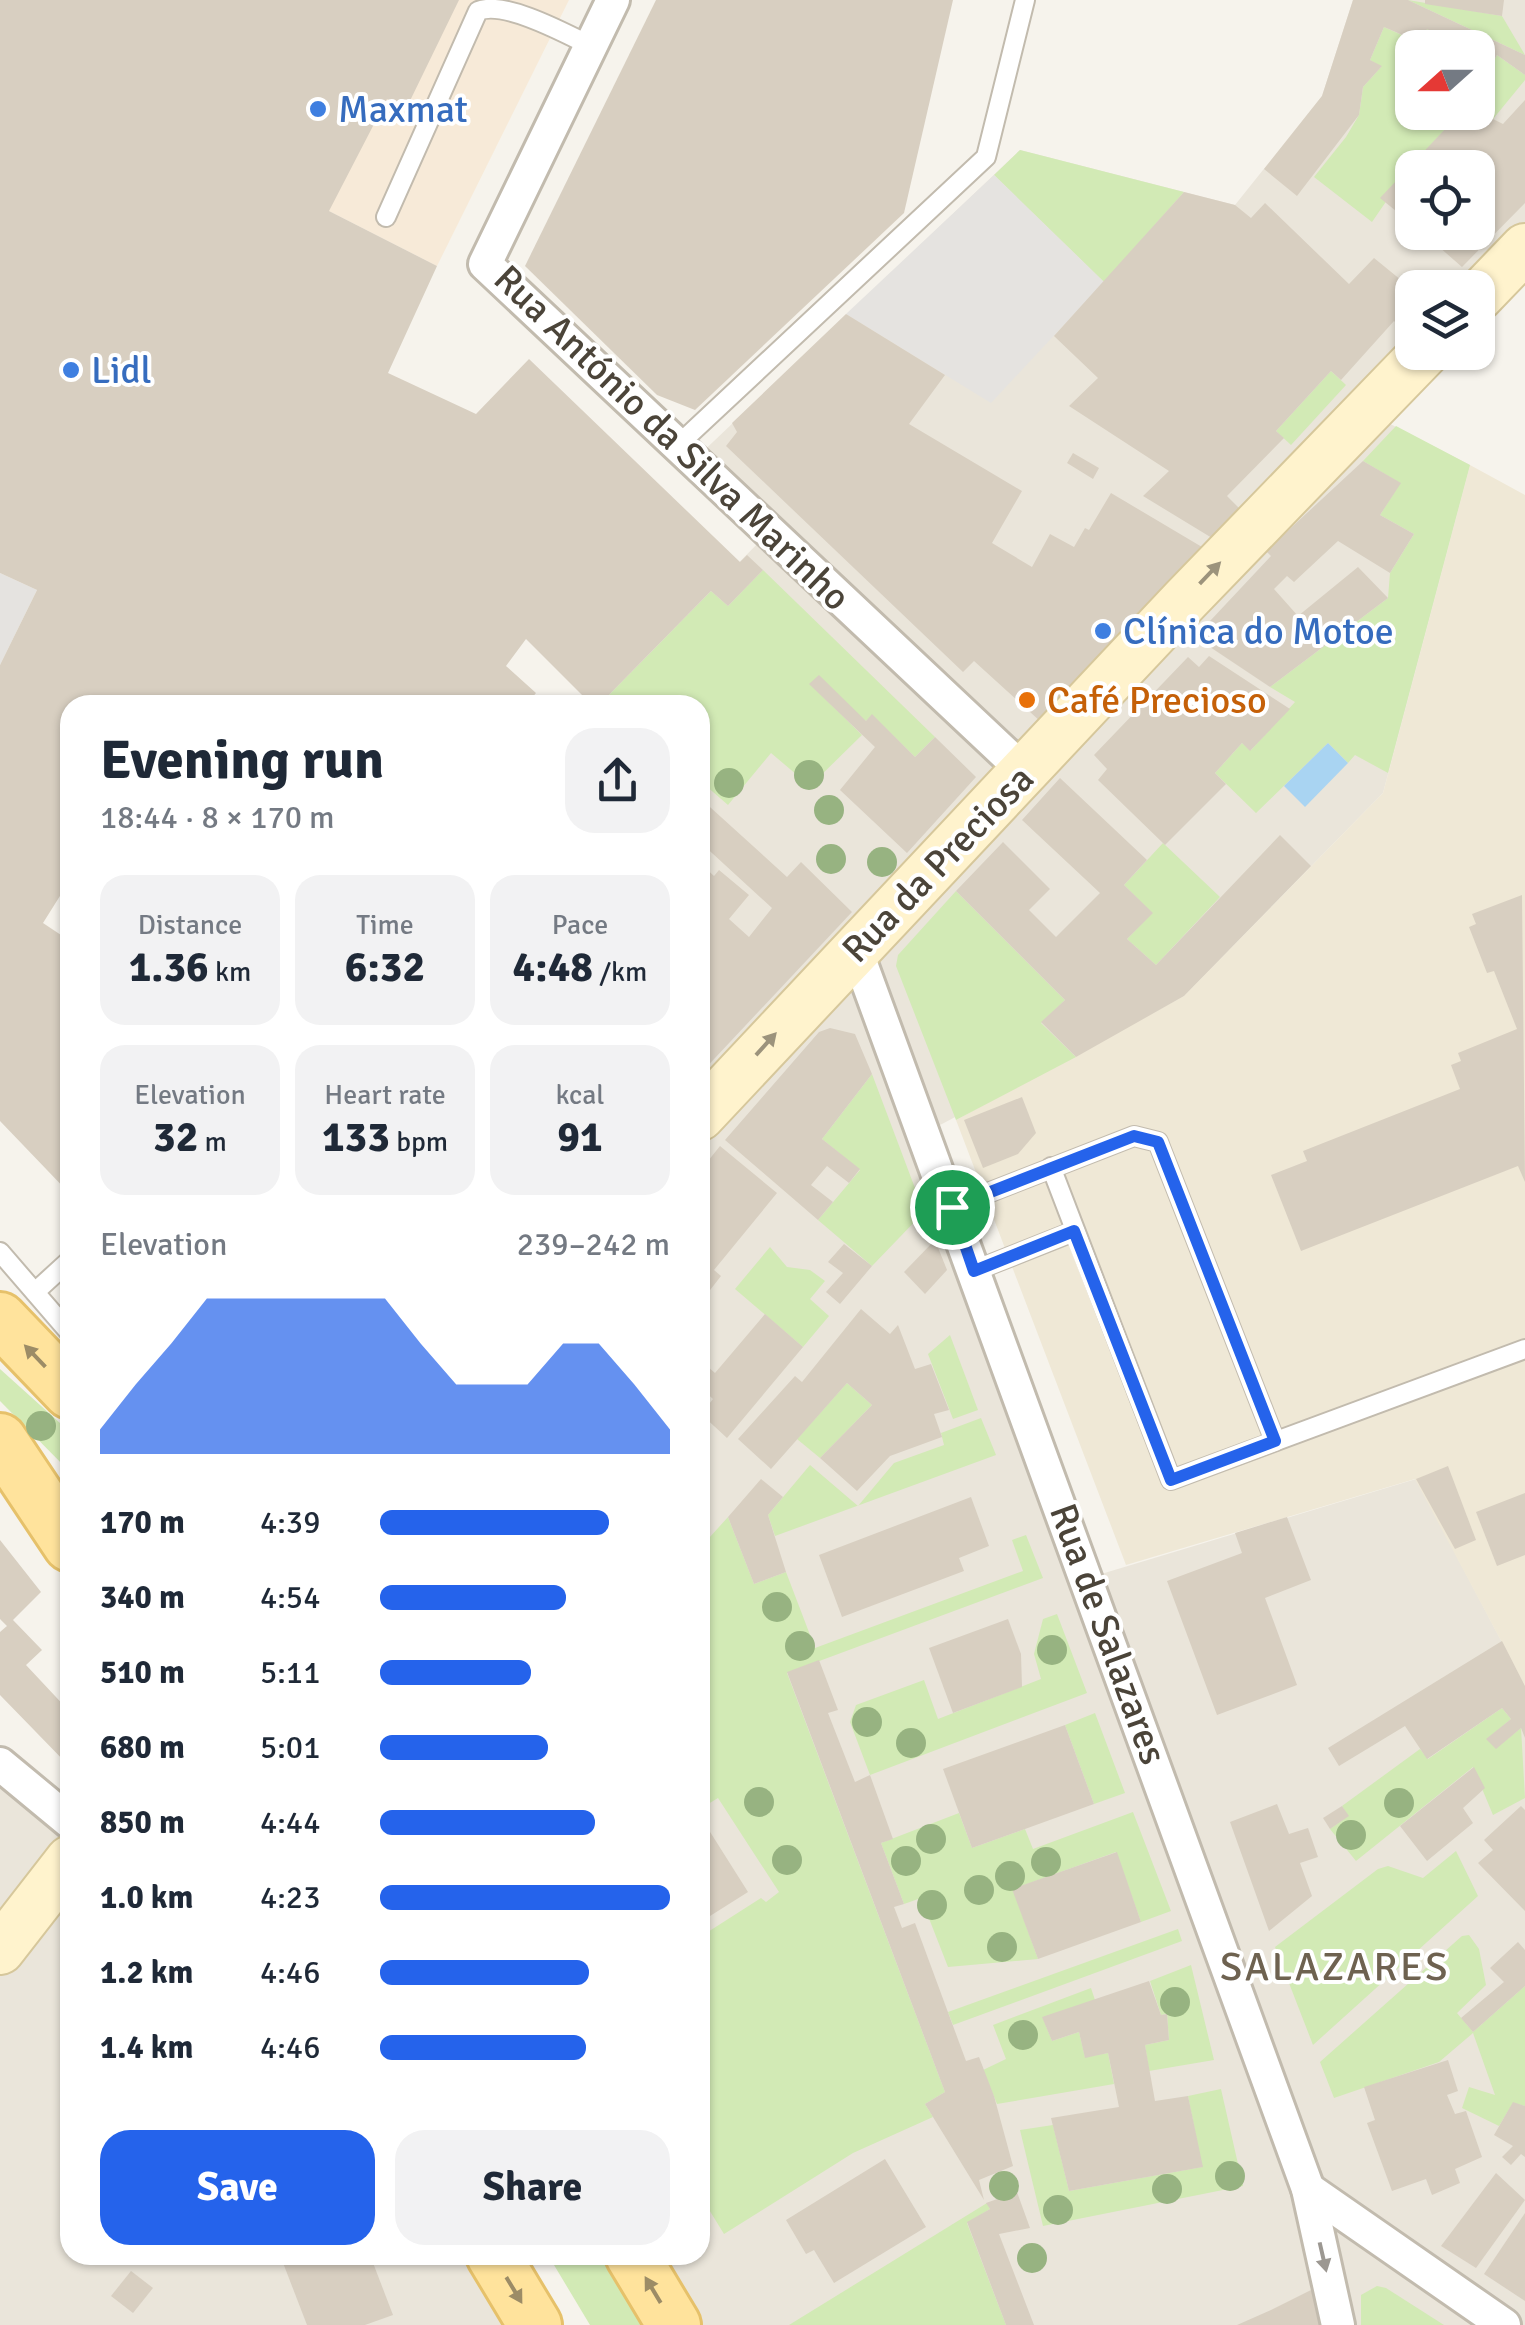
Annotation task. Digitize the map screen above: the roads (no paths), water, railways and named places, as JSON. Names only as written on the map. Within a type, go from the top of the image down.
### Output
[{"type":"main road","points":[[18,1306],[60,1375]]},
{"type":"main road","points":[[0,1440],[60,1530]]},
{"type":"main road","points":[[498,2265],[535,2325]]},
{"type":"main road","points":[[638,2265],[674,2325]]},
{"type":"street","name":"Rua António da Silva Marinho","points":[[612,0],[485,264],[1026,773]]},
{"type":"street","points":[[1495,280],[1525,248]]},
{"type":"street","name":"Rua da Preciosa","points":[[710,1105],[1185,600],[1408,370]]},
{"type":"street","name":"Rua de Salazares","points":[[856,950],[1308,2189],[1338,2325]]},
{"type":"street","points":[[0,1764],[60,1814]]},
{"type":"street","points":[[0,1950],[60,1873]]},
{"type":"street","points":[[1308,2189],[1504,2325]]},
{"type":"lane","points":[[678,446],[986,157],[1025,0]]},
{"type":"lane","points":[[386,217],[478,11],[485,4],[504,2],[591,46]]},
{"type":"lane","points":[[952,1207],[1134,1136],[1158,1142],[1275,1441]]},
{"type":"lane","points":[[1051,1168],[1171,1480],[1525,1349]]},
{"type":"lane","points":[[974,1271],[1074,1231]]},
{"type":"lane","points":[[0,1252],[18,1306],[60,1328]]},
{"type":"lane","points":[[18,1306],[60,1269]]},
{"type":"lane","points":[[0,1478],[60,1534]]},
{"type":"water","points":[[1328,743],[1348,763],[1305,807],[1284,786]]},
{"type":"place","name":"Maxmat","points":[[318,109]]},
{"type":"place","name":"Lidl","points":[[71,370]]},
{"type":"place","name":"Clínica do Motoe","points":[[1103,631]]},
{"type":"place","name":"Café Precioso","points":[[1027,700]]},
{"type":"district","name":"SALAZARES","points":[[1335,1967]]}]
